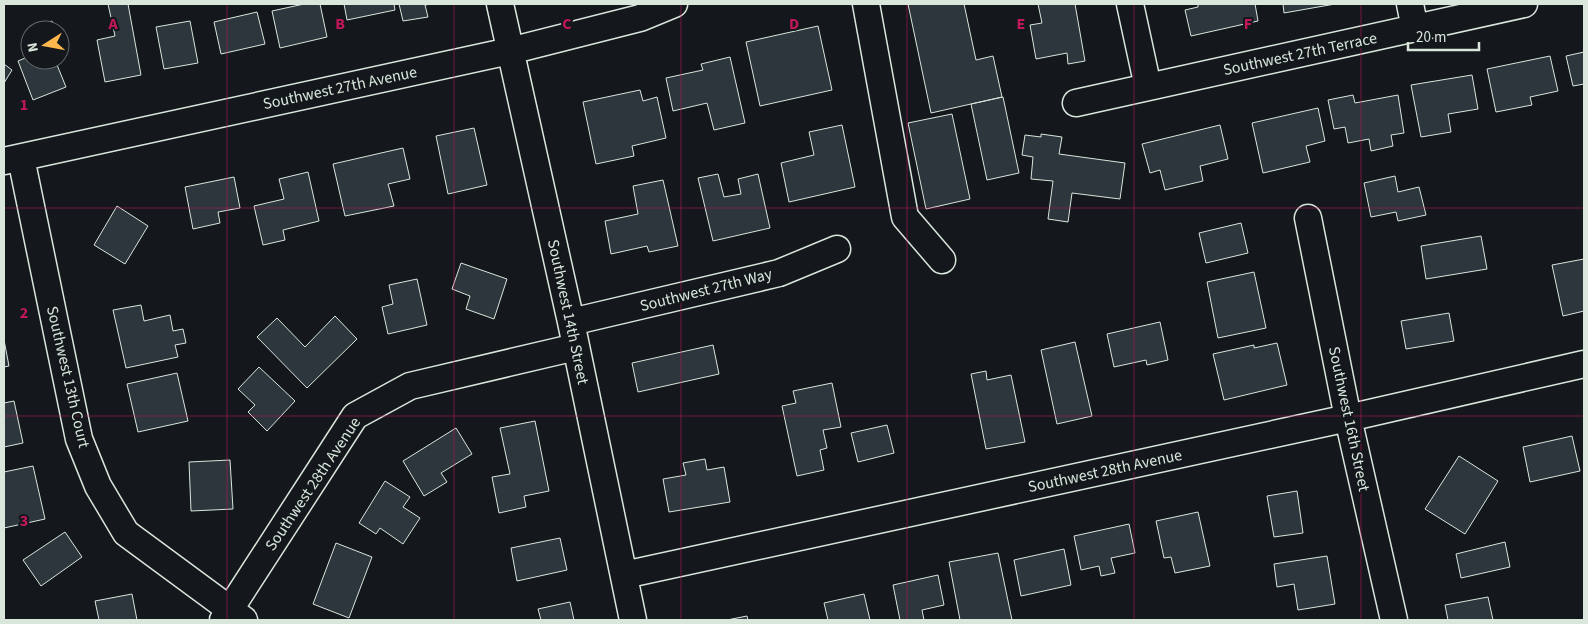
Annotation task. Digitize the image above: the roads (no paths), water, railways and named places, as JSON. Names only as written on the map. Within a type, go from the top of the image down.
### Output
[{"type":"street","name":"Southwest 14th Street","points":[[500,4],[574,335],[633,620]]},
{"type":"street","name":"Southwest 27th Avenue","points":[[12,160],[510,51],[640,18],[674,4]]},
{"type":"street","points":[[866,4],[905,217],[942,260]]},
{"type":"street","points":[[1130,4],[1148,87]]},
{"type":"street","points":[[1410,4],[1415,29]]},
{"type":"street","name":"Southwest 27th Terrace","points":[[1076,102],[1524,4]]},
{"type":"street","name":"Southwest 13th Court","points":[[12,160],[79,439],[98,486],[126,533],[232,617]]},
{"type":"street","name":"Southwest 16th Street","points":[[1308,218],[1348,418],[1394,620]]},
{"type":"street","name":"Southwest 27th Way","points":[[574,335],[778,273],[837,249]]},
{"type":"street","name":"Southwest 28th Avenue","points":[[232,617],[355,416],[410,386],[574,335]]},
{"type":"street","name":"Southwest 28th Avenue","points":[[624,575],[1348,418],[1584,364]]}]
